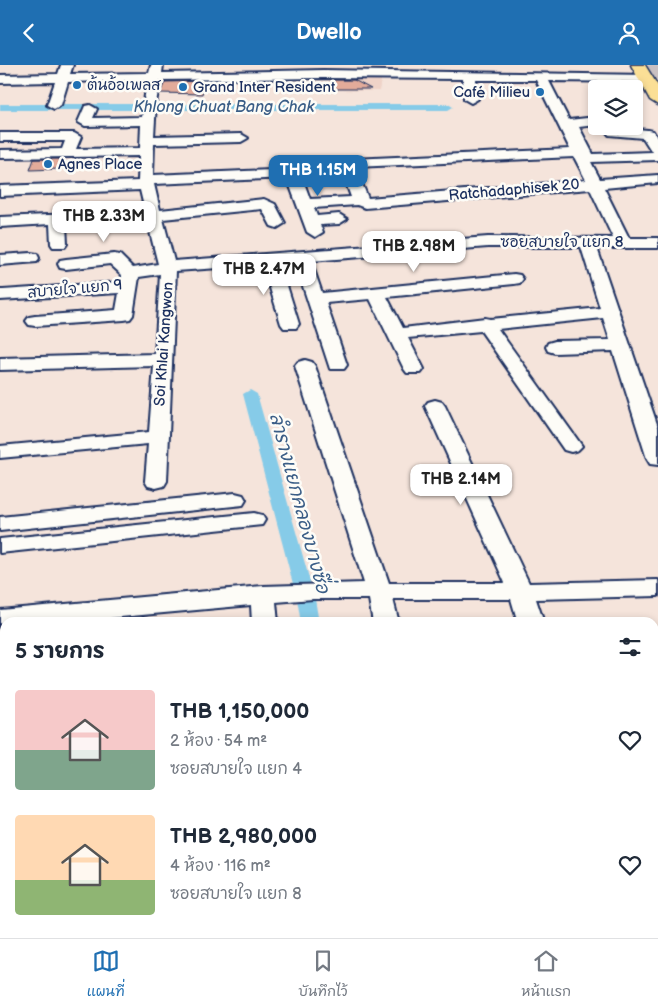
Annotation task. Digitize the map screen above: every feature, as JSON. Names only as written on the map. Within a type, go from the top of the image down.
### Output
[{"type":"main road","points":[[657,68],[646,72],[657,96]]},
{"type":"street","points":[[0,93],[3,79],[13,65]]},
{"type":"street","points":[[54,105],[67,65]]},
{"type":"street","points":[[3,79],[63,79],[120,71],[408,70],[468,76],[531,73],[588,80]]},
{"type":"street","points":[[117,91],[120,71]]},
{"type":"street","name":"Soi Khlai Kangwon","points":[[156,71],[148,125],[146,182],[169,276],[162,360],[156,481]]},
{"type":"street","points":[[620,80],[646,72]]},
{"type":"street","points":[[531,73],[596,183],[623,242]]},
{"type":"street","points":[[468,76],[471,99]]},
{"type":"street","points":[[90,109],[80,122],[205,126]]},
{"type":"street","points":[[588,122],[571,124],[588,158],[657,149],[648,134],[643,134]]},
{"type":"street","points":[[0,154],[67,153],[148,125],[241,138]]},
{"type":"street","points":[[0,137],[74,137],[67,153]]},
{"type":"street","name":"Ratchadaphisek 20","points":[[578,153],[348,164],[360,200],[369,203],[658,179]]},
{"type":"street","points":[[0,191],[26,190],[65,181],[104,179],[146,182],[341,171]]},
{"type":"street","points":[[293,173],[313,226],[339,219]]},
{"type":"street","points":[[26,190],[30,174]]},
{"type":"street","points":[[304,204],[351,202]]},
{"type":"street","points":[[0,221],[153,215],[264,204],[270,207],[277,223]]},
{"type":"street","points":[[58,219],[59,244]]},
{"type":"street","points":[[588,241],[609,312],[658,459]]},
{"type":"street","name":"ซอยสบายใจ แยก 8","points":[[168,268],[488,242],[588,241],[658,243]]},
{"type":"street","points":[[301,256],[317,299],[337,365]]},
{"type":"street","points":[[0,260],[31,258]]},
{"type":"street","points":[[35,321],[121,316],[126,313],[130,280],[114,259],[66,263]]},
{"type":"street","points":[[270,259],[290,324]]},
{"type":"street","name":"สบายใจ แยก 9","points":[[3,295],[130,280],[168,268]]},
{"type":"street","points":[[317,299],[514,279]]},
{"type":"street","points":[[376,293],[414,369]]},
{"type":"street","points":[[397,333],[609,312]]},
{"type":"street","points":[[485,323],[571,446]]},
{"type":"street","points":[[555,347],[620,345]]},
{"type":"street","points":[[0,364],[162,360]]},
{"type":"street","points":[[305,366],[379,590],[385,617]]},
{"type":"street","points":[[436,406],[521,591],[529,617]]},
{"type":"street","points":[[0,452],[158,437]]},
{"type":"street","points":[[0,524],[235,500]]},
{"type":"street","points":[[0,546],[254,520]]},
{"type":"street","points":[[21,617],[306,591],[521,591],[658,588]]},
{"type":"street","points":[[263,594],[265,617]]},
{"type":"shaded area","points":[[330,76],[382,76],[379,91],[328,90]]},
{"type":"building","points":[[333,80],[354,80],[371,89],[332,89]]},
{"type":"building","name":"Grand Inter Resident","points":[[206,81],[202,94],[160,93],[165,82]]},
{"type":"building","name":"Agnes Place","points":[[34,159],[64,159],[61,169],[30,170]]},
{"type":"waterway","name":"Khlong Chuat Bang Chak","points":[[0,107],[448,107]]},
{"type":"waterway","name":"ลำรางแยกคลองบางซื่อ","points":[[250,394],[306,599],[309,617]]},
{"type":"tunnel","points":[[648,65],[658,82]]},
{"type":"place","name":"ต้นอ้อเพลส","points":[[77,85]]},
{"type":"place","name":"Grand Inter Resident","points":[[183,87]]},
{"type":"place","name":"Café Milieu","points":[[540,92]]},
{"type":"place","name":"Agnes Place","points":[[48,164]]}]
